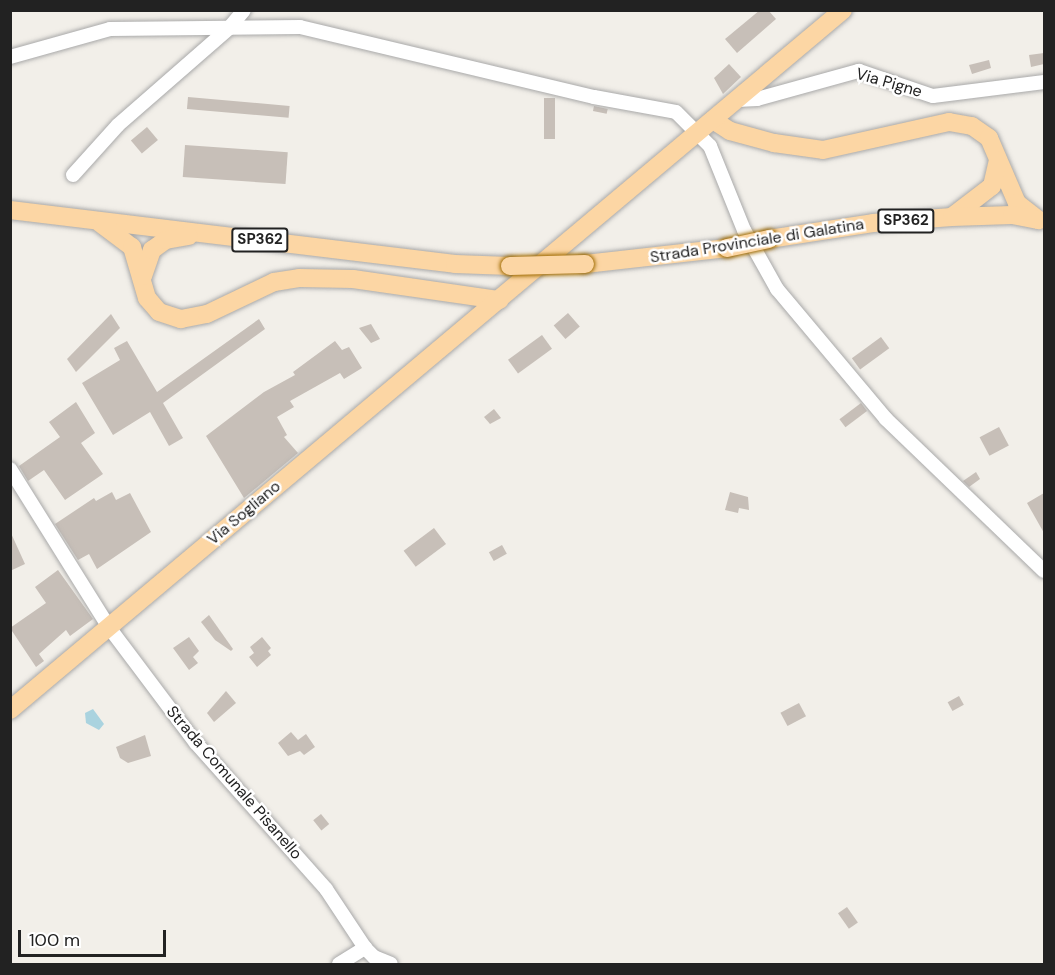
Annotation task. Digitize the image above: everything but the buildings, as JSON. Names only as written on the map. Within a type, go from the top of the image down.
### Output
[{"type":"main road","points":[[453,294],[479,318],[843,10]]},
{"type":"main road","points":[[719,115],[752,136],[799,149],[823,150],[949,122],[972,126],[989,138],[1017,203],[1042,220]]},
{"type":"main road","points":[[952,217],[992,186],[998,160]]},
{"type":"main road","name":"Strada Provinciale di Galatina","points":[[10,210],[455,264],[510,266],[585,264],[727,248],[873,223],[1012,215],[1042,220]]},
{"type":"main road","points":[[95,220],[132,247],[143,276],[147,298],[159,312],[181,320],[207,314],[274,282],[299,278],[353,279],[499,300]]},
{"type":"main road","points":[[143,276],[152,250],[166,240],[206,233]]},
{"type":"main road","name":"Via Sogliano","points":[[10,710],[479,318]]},
{"type":"street","points":[[73,175],[118,125],[230,28],[244,10]]},
{"type":"street","points":[[10,57],[110,29],[300,27],[594,97],[676,112],[719,115],[710,146],[744,230],[777,289],[886,419],[1044,571]]},
{"type":"street","name":"Via Pigne","points":[[719,115],[757,99],[859,71],[933,96],[1044,82]]},
{"type":"street","name":"Strada Comunale Pisanello","points":[[10,469],[108,626],[196,743],[326,889],[365,948],[374,957],[391,964]]},
{"type":"street","points":[[339,964],[365,948]]},
{"type":"water","points":[[93,709],[104,724],[99,730],[86,723],[85,713]]}]
